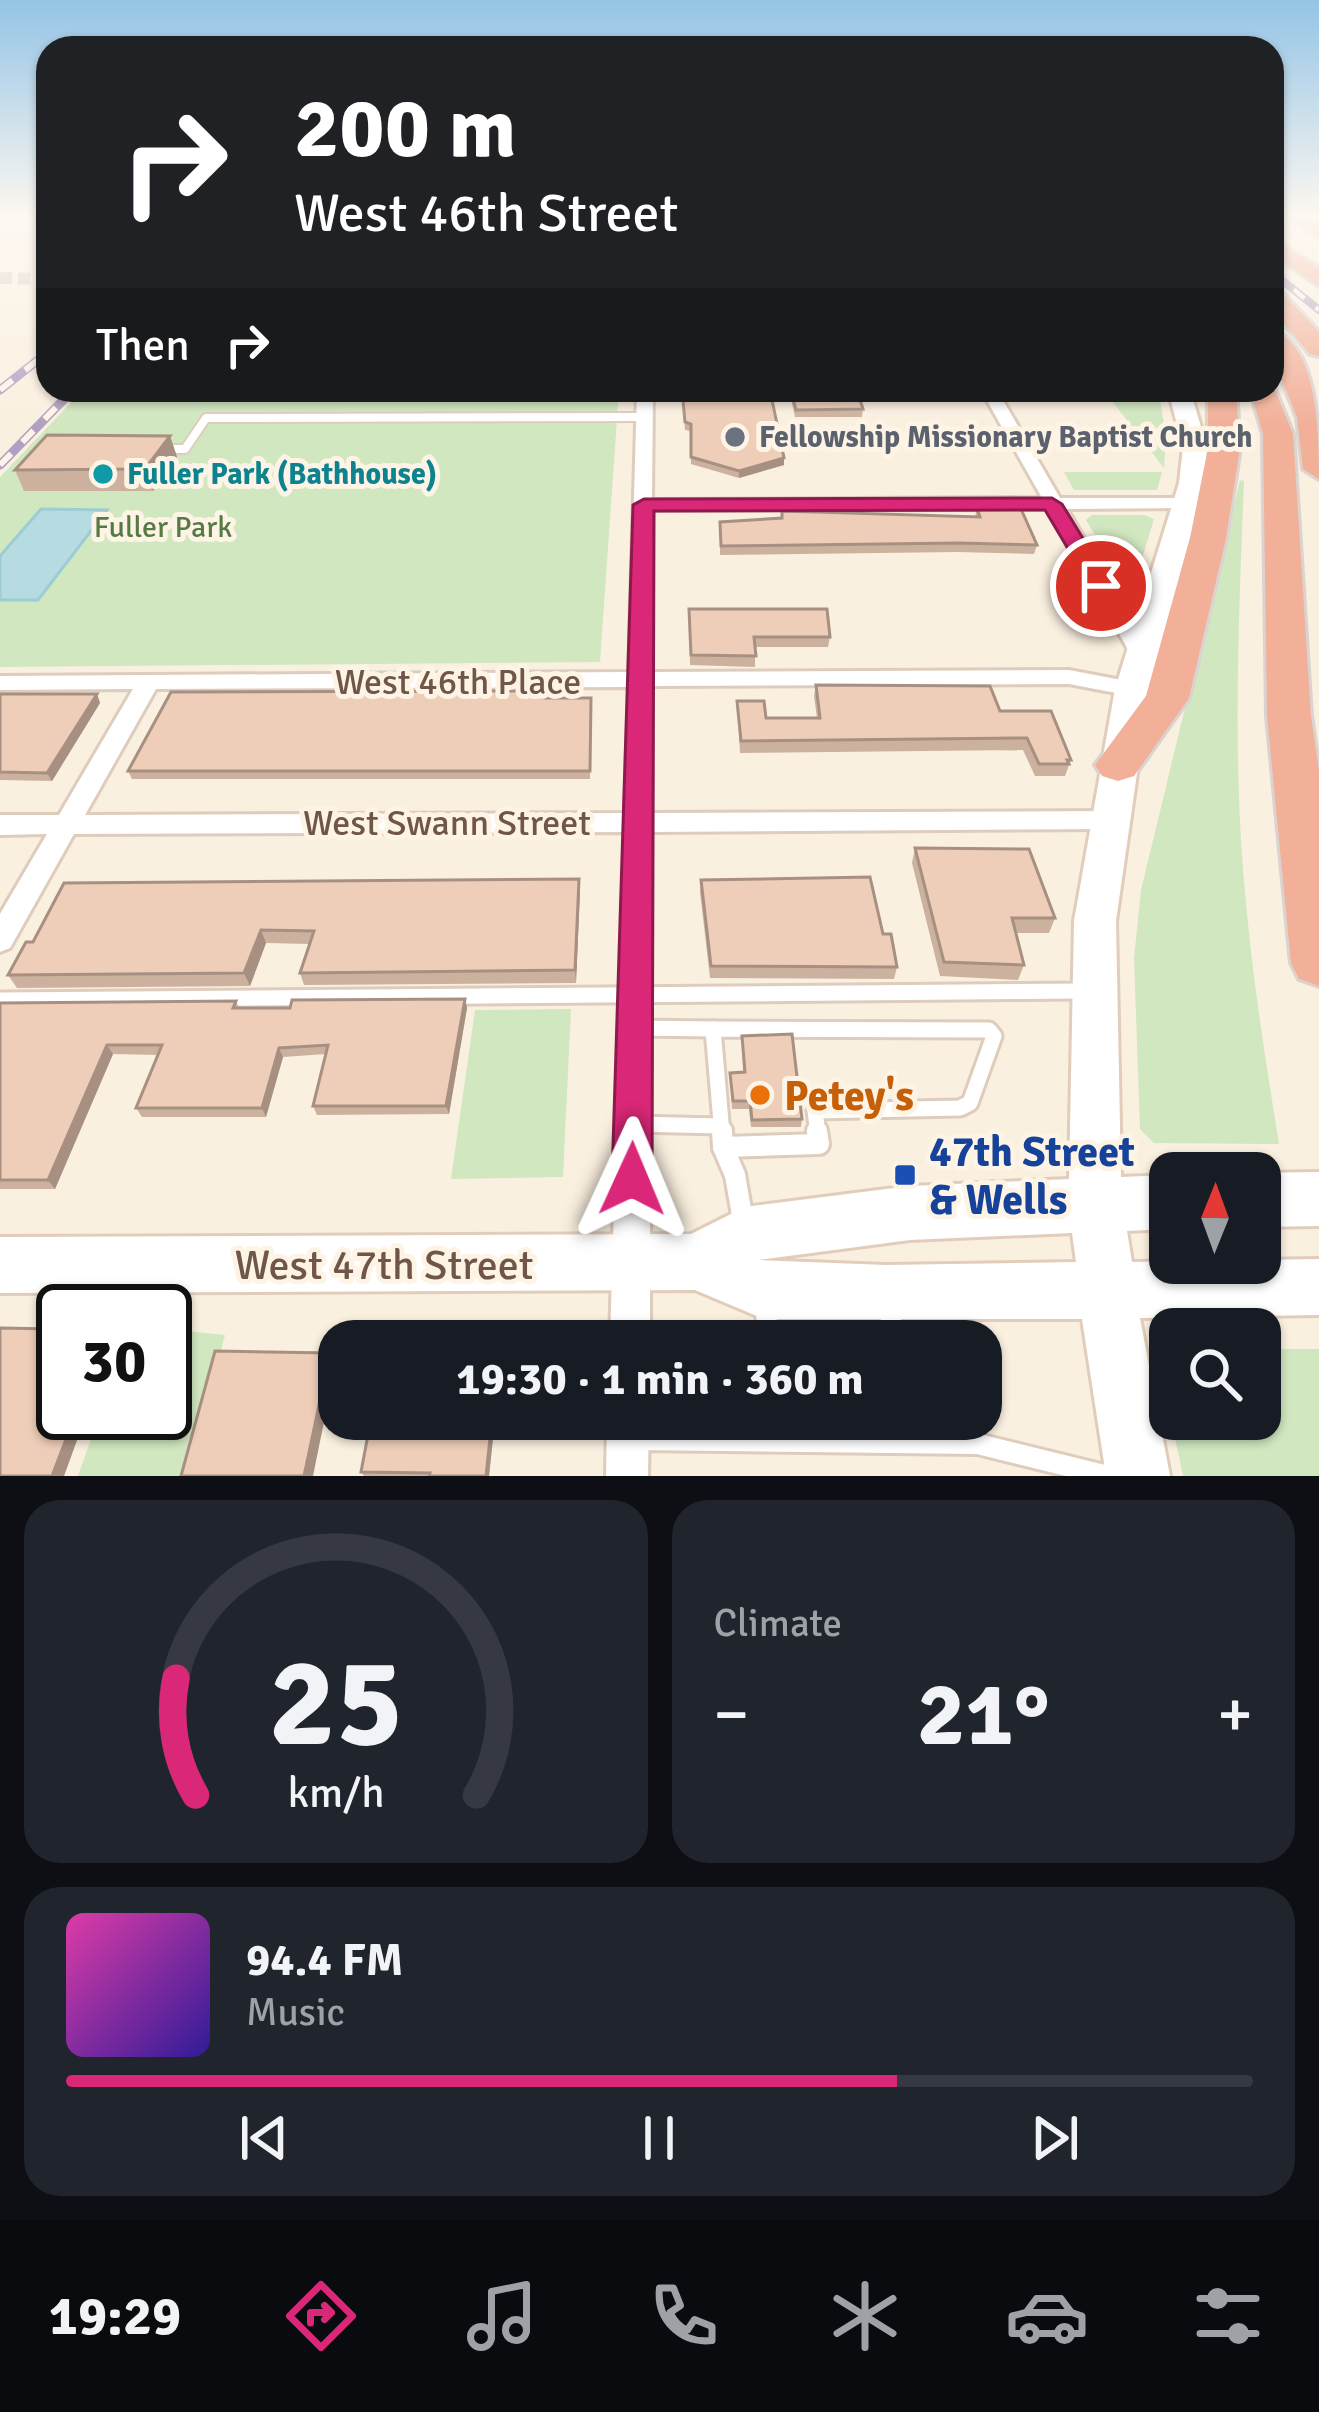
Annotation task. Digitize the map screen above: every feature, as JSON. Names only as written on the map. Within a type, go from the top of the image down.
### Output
[{"type":"highway","points":[[1284,309],[1319,348]]},
{"type":"highway","points":[[1284,358],[1318,438],[1319,469]]},
{"type":"highway","points":[[1118,765],[1167,698],[1208,538],[1225,448],[1223,402]]},
{"type":"highway","points":[[1268,402],[1278,434],[1289,716],[1319,963]]},
{"type":"highway","points":[[1285,626],[1319,588]]},
{"type":"main road","points":[[1138,1476],[1096,1203],[1095,921],[1132,688],[1189,503],[1196,447],[1183,402]]},
{"type":"main road","name":"West 47th Street","points":[[0,1265],[696,1262],[745,1234],[910,1213],[1149,1202]]},
{"type":"main road","name":"West 47th Street","points":[[696,1262],[766,1316],[890,1317],[1107,1290],[1313,1287]]},
{"type":"street","points":[[630,1320],[645,402]]},
{"type":"street","points":[[996,402],[1142,655]]},
{"type":"street","points":[[644,505],[1189,503]]},
{"type":"street","name":"West 46th Place","points":[[0,683],[1069,677],[1132,688]]},
{"type":"street","points":[[0,940],[148,682]]},
{"type":"street","name":"West Swann Street","points":[[0,825],[1111,820]]},
{"type":"lane","points":[[138,449],[184,448],[206,418],[645,417]]},
{"type":"lane","points":[[957,441],[1017,440]]},
{"type":"lane","points":[[0,1000],[635,1012],[1094,992]]},
{"type":"lane","points":[[635,1012],[713,1029],[988,1030],[996,1042],[970,1102],[960,1108],[815,1111],[819,1144],[723,1148]]},
{"type":"lane","points":[[713,1029],[723,1148],[735,1174],[745,1234]]},
{"type":"lane","points":[[633,1124],[720,1126]]},
{"type":"lane","points":[[628,1445],[678,1440]]},
{"type":"lane","points":[[881,1440],[978,1444],[1108,1476]]},
{"type":"green space","name":"Fuller Park","points":[[72,402],[618,402],[600,662],[0,667],[0,477]]},
{"type":"green space","points":[[1113,402],[1161,402],[1164,468]]},
{"type":"green space","points":[[1064,472],[1162,472],[1157,490],[1074,490]]},
{"type":"green space","points":[[1240,480],[1244,481],[1238,675],[1240,821],[1254,972],[1279,1144],[1154,1143],[1140,1129],[1134,958],[1141,890]]},
{"type":"green space","points":[[1092,515],[1154,519],[1132,591],[1127,590],[1086,520]]},
{"type":"green space","points":[[571,1009],[563,1177],[451,1179],[475,1010]]},
{"type":"green space","points":[[192,1332],[225,1335],[188,1476],[78,1476],[91,1440],[192,1440]]},
{"type":"green space","points":[[1281,1349],[1319,1349],[1319,1476],[1183,1476],[1175,1440],[1281,1440]]},
{"type":"water","points":[[41,509],[107,510],[38,600],[0,600],[0,556]]},
{"type":"building","name":"Fellowship Missionary Baptist Church","points":[[683,402],[772,402],[784,458],[739,471],[691,457],[691,424],[685,422]]},
{"type":"building","points":[[794,402],[861,402],[863,409],[796,410]]},
{"type":"building","points":[[47,435],[170,436],[145,469],[15,470]]},
{"type":"building","points":[[977,508],[1021,509],[1037,545],[721,546],[720,522],[782,518],[782,511],[980,517]]},
{"type":"building","points":[[689,609],[827,609],[830,637],[754,637],[756,656],[691,655]]},
{"type":"building","points":[[816,685],[990,686],[1000,711],[1051,711],[1071,760],[1069,764],[1039,764],[1027,738],[741,741],[737,701],[764,701],[766,718],[820,718]]},
{"type":"building","points":[[546,691],[545,698],[591,698],[590,771],[128,771],[171,692]]},
{"type":"building","points":[[0,694],[97,694],[47,773],[0,772]]},
{"type":"building","points":[[915,848],[1029,849],[1055,918],[1012,918],[1024,965],[944,962]]},
{"type":"building","points":[[870,877],[883,934],[891,934],[897,967],[711,966],[701,880]]},
{"type":"building","points":[[579,879],[575,970],[300,973],[314,931],[261,930],[244,973],[8,975],[26,942],[33,942],[64,883]]},
{"type":"building","points":[[465,999],[446,1106],[313,1106],[328,1045],[279,1048],[262,1108],[136,1108],[162,1045],[107,1045],[48,1180],[0,1180],[0,1003],[236,1001],[233,1008],[290,1008],[292,1000]]},
{"type":"building","name":"Petey's","points":[[792,1034],[802,1119],[752,1120],[750,1101],[733,1101],[730,1073],[745,1072],[742,1036]]},
{"type":"building","points":[[0,1328],[36,1329],[36,1440],[66,1440],[52,1476],[0,1476]]},
{"type":"building","points":[[215,1351],[318,1353],[318,1410],[304,1476],[181,1476]]},
{"type":"building","points":[[367,1440],[490,1440],[486,1476],[361,1472]]},
{"type":"railway","points":[[1290,287],[1319,310]]},
{"type":"railway","points":[[0,390],[36,362]]},
{"type":"railway","points":[[0,465],[61,402]]},
{"type":"place","name":"Fellowship Missionary Baptist Church","points":[[735,437]]},
{"type":"place","name":"Fuller Park (Bathhouse)","points":[[103,474]]},
{"type":"place","name":"Petey's","points":[[760,1095]]},
{"type":"place","name":"47th Street & Wells","points":[[905,1175]]},
{"type":"route","points":[[632,1179],[644,505],[1052,504],[1101,586]]}]
